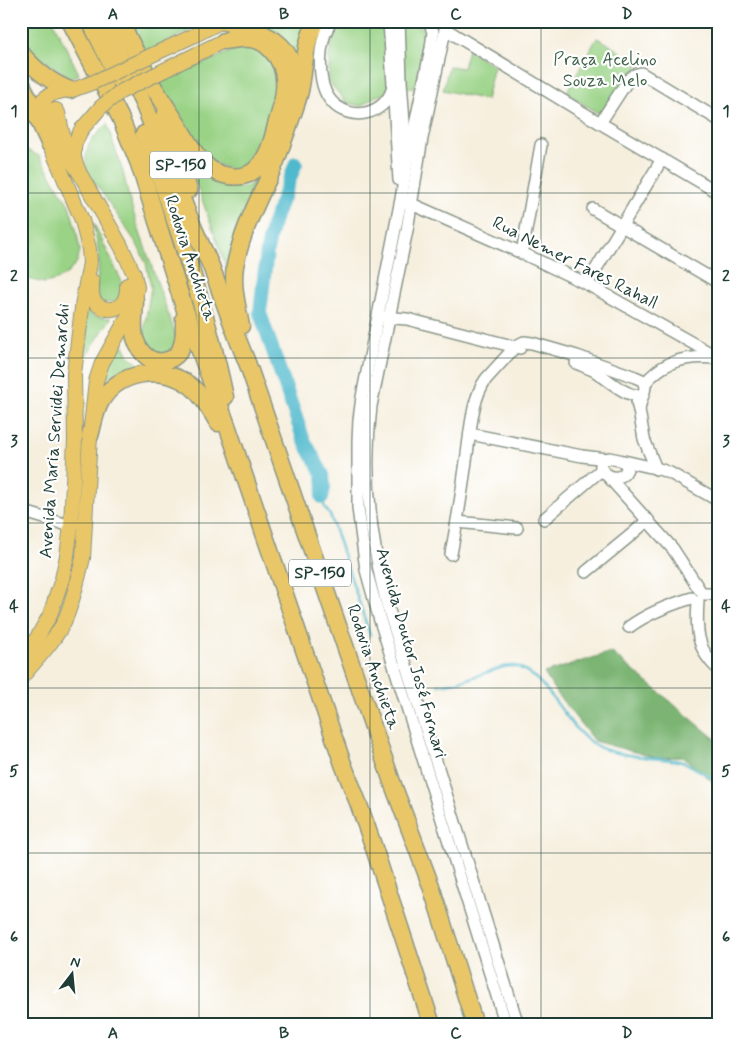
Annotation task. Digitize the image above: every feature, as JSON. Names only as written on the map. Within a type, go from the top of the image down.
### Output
[{"type":"highway","name":"Rodovia Anchieta","points":[[70,21],[131,140],[184,307],[228,428],[342,764],[359,805],[434,1025]]},
{"type":"highway","name":"Rodovia Anchieta","points":[[90,21],[139,118],[191,269],[220,374],[226,401],[228,428]]},
{"type":"highway","name":"Rodovia Anchieta","points":[[103,21],[143,103],[211,266],[248,365],[392,782],[431,886],[475,1025]]},
{"type":"highway","name":"Rodovia Anchieta","points":[[120,21],[153,86],[172,137],[204,231],[211,266]]},
{"type":"highway","points":[[222,21],[262,33],[286,50],[292,61],[300,92]]},
{"type":"highway","points":[[248,365],[234,293],[235,266],[239,248],[252,212],[275,164],[300,92],[308,43],[317,21]]},
{"type":"highway","points":[[153,86],[202,162],[221,174],[238,176],[250,174],[262,162],[270,147],[282,107],[285,83],[284,74],[279,59],[268,46],[248,39],[224,41]]},
{"type":"highway","points":[[21,53],[44,77],[56,84],[72,89]]},
{"type":"highway","points":[[21,82],[49,138]]},
{"type":"highway","points":[[135,299],[134,328],[137,344],[144,354],[150,359],[157,361],[171,359],[180,351],[184,337],[184,307]]},
{"type":"highway","points":[[90,436],[99,406],[108,393],[119,383],[133,376],[156,372],[179,378],[200,395],[236,453]]},
{"type":"main road","points":[[72,89],[94,82],[222,21]]},
{"type":"main road","points":[[224,41],[264,21]]},
{"type":"main road","name":"Avenida Maria Servidei Demarchi","points":[[21,678],[48,646],[64,622],[78,576],[83,558],[94,391],[104,360],[130,313],[137,287],[132,270],[121,246],[79,172],[74,158],[75,143],[81,130],[101,107],[120,92],[224,41]]},
{"type":"main road","name":"Avenida Maria Servidei Demarchi","points":[[21,657],[37,638],[53,608],[62,579],[71,526],[75,439],[74,374],[83,300],[90,263],[89,249],[82,220],[40,111],[41,102],[47,96],[72,89]]},
{"type":"main road","points":[[49,138],[49,112],[53,109],[58,113],[68,156],[79,172]]},
{"type":"main road","points":[[90,263],[92,294],[95,302],[107,309],[117,308],[124,302],[128,290],[120,259],[121,246]]},
{"type":"street","points":[[332,21],[323,38],[321,67],[325,90],[333,104],[351,113],[362,114],[371,112],[380,108],[387,100],[395,82]]},
{"type":"street","points":[[389,21],[395,82],[401,199]]},
{"type":"street","points":[[398,21],[395,82],[407,162]]},
{"type":"street","name":"Avenida Doutor José Fornari","points":[[430,21],[433,40],[407,162],[371,406],[368,453],[371,521],[379,574],[518,1025]]},
{"type":"street","points":[[446,25],[600,123],[719,193]]},
{"type":"street","name":"Avenida Doutor José Fornari","points":[[446,25],[422,138],[412,205],[362,397],[358,440],[358,508],[366,570],[506,1025]]},
{"type":"street","points":[[600,123],[628,80],[634,75],[641,73],[719,120]]},
{"type":"street","points":[[522,253],[541,145]]},
{"type":"street","points":[[587,284],[662,159]]},
{"type":"street","name":"Avenida Doutor José Fornari","points":[[407,162],[412,205]]},
{"type":"street","name":"Rua Nemer Fares Rahall","points":[[401,199],[587,284],[719,358]]},
{"type":"street","points":[[593,209],[719,284]]},
{"type":"street","points":[[384,317],[407,319],[570,361],[586,367],[625,392],[641,392]]},
{"type":"street","points":[[678,360],[687,349],[686,340]]},
{"type":"street","points":[[451,554],[470,434],[480,389],[486,379],[516,346],[522,343],[528,342],[558,350],[642,380],[639,410],[651,468]]},
{"type":"street","points":[[497,367],[528,350]]},
{"type":"street","points":[[641,392],[649,379],[666,365],[678,360],[694,357],[719,358]]},
{"type":"street","points":[[470,434],[582,456],[616,477],[625,469],[651,468],[670,473],[719,501]]},
{"type":"street","points":[[544,518],[614,458],[625,469]]},
{"type":"street","points":[[603,468],[673,549],[687,571],[697,594],[697,629],[701,648],[708,659],[719,670]]},
{"type":"street","points":[[624,494],[622,482],[625,469]]},
{"type":"street","points":[[21,512],[71,526]]},
{"type":"street","points":[[586,572],[648,520]]},
{"type":"street","points":[[457,522],[517,528]]},
{"type":"street","points":[[629,626],[655,611],[697,594],[719,594]]},
{"type":"green space","points":[[21,21],[53,21],[79,74],[69,79],[65,74],[31,53],[21,43]]},
{"type":"green space","points":[[129,21],[210,21],[146,52]]},
{"type":"green space","points":[[274,21],[311,21],[300,66],[264,25]]},
{"type":"green space","points":[[346,21],[418,21],[424,34],[417,81],[414,87],[376,96],[361,106],[347,103],[329,82],[329,56],[333,35]]},
{"type":"green space","name":"Praça Acelino Souza Melo","points":[[597,38],[639,65],[615,93],[603,116],[566,93]]},
{"type":"green space","points":[[249,47],[267,55],[282,79],[262,158],[240,174],[213,162],[199,147],[159,83],[237,49]]},
{"type":"green space","points":[[468,49],[494,66],[486,100],[443,90],[449,66],[463,68]]},
{"type":"green space","points":[[107,124],[139,230],[177,339],[173,352],[157,356],[145,345],[143,336],[151,287],[146,263],[137,244],[87,171],[86,156],[89,144]]},
{"type":"green space","points":[[21,147],[39,156],[69,205],[80,250],[77,262],[69,272],[57,280],[44,283],[21,276]]},
{"type":"green space","points":[[185,152],[196,166],[212,179],[232,187],[246,187],[262,178],[229,275]]},
{"type":"green space","points":[[93,222],[123,284],[123,301],[101,303],[96,291],[99,266]]},
{"type":"green space","points":[[86,310],[93,316],[111,318],[79,367]]},
{"type":"green space","points":[[121,339],[129,356],[142,367],[119,371],[99,382]]},
{"type":"green space","points":[[611,652],[719,742],[719,787],[683,757],[657,758],[594,741],[555,691],[544,673]]},
{"type":"waterway","points":[[296,163],[272,226],[267,251],[260,313],[303,438],[323,475],[324,488],[322,497]]},
{"type":"waterway","points":[[322,497],[325,508],[330,515],[370,635]]},
{"type":"waterway","points":[[438,685],[463,680],[503,667],[518,667],[529,673],[549,692],[575,727],[595,745],[612,752],[686,763],[719,782]]}]
